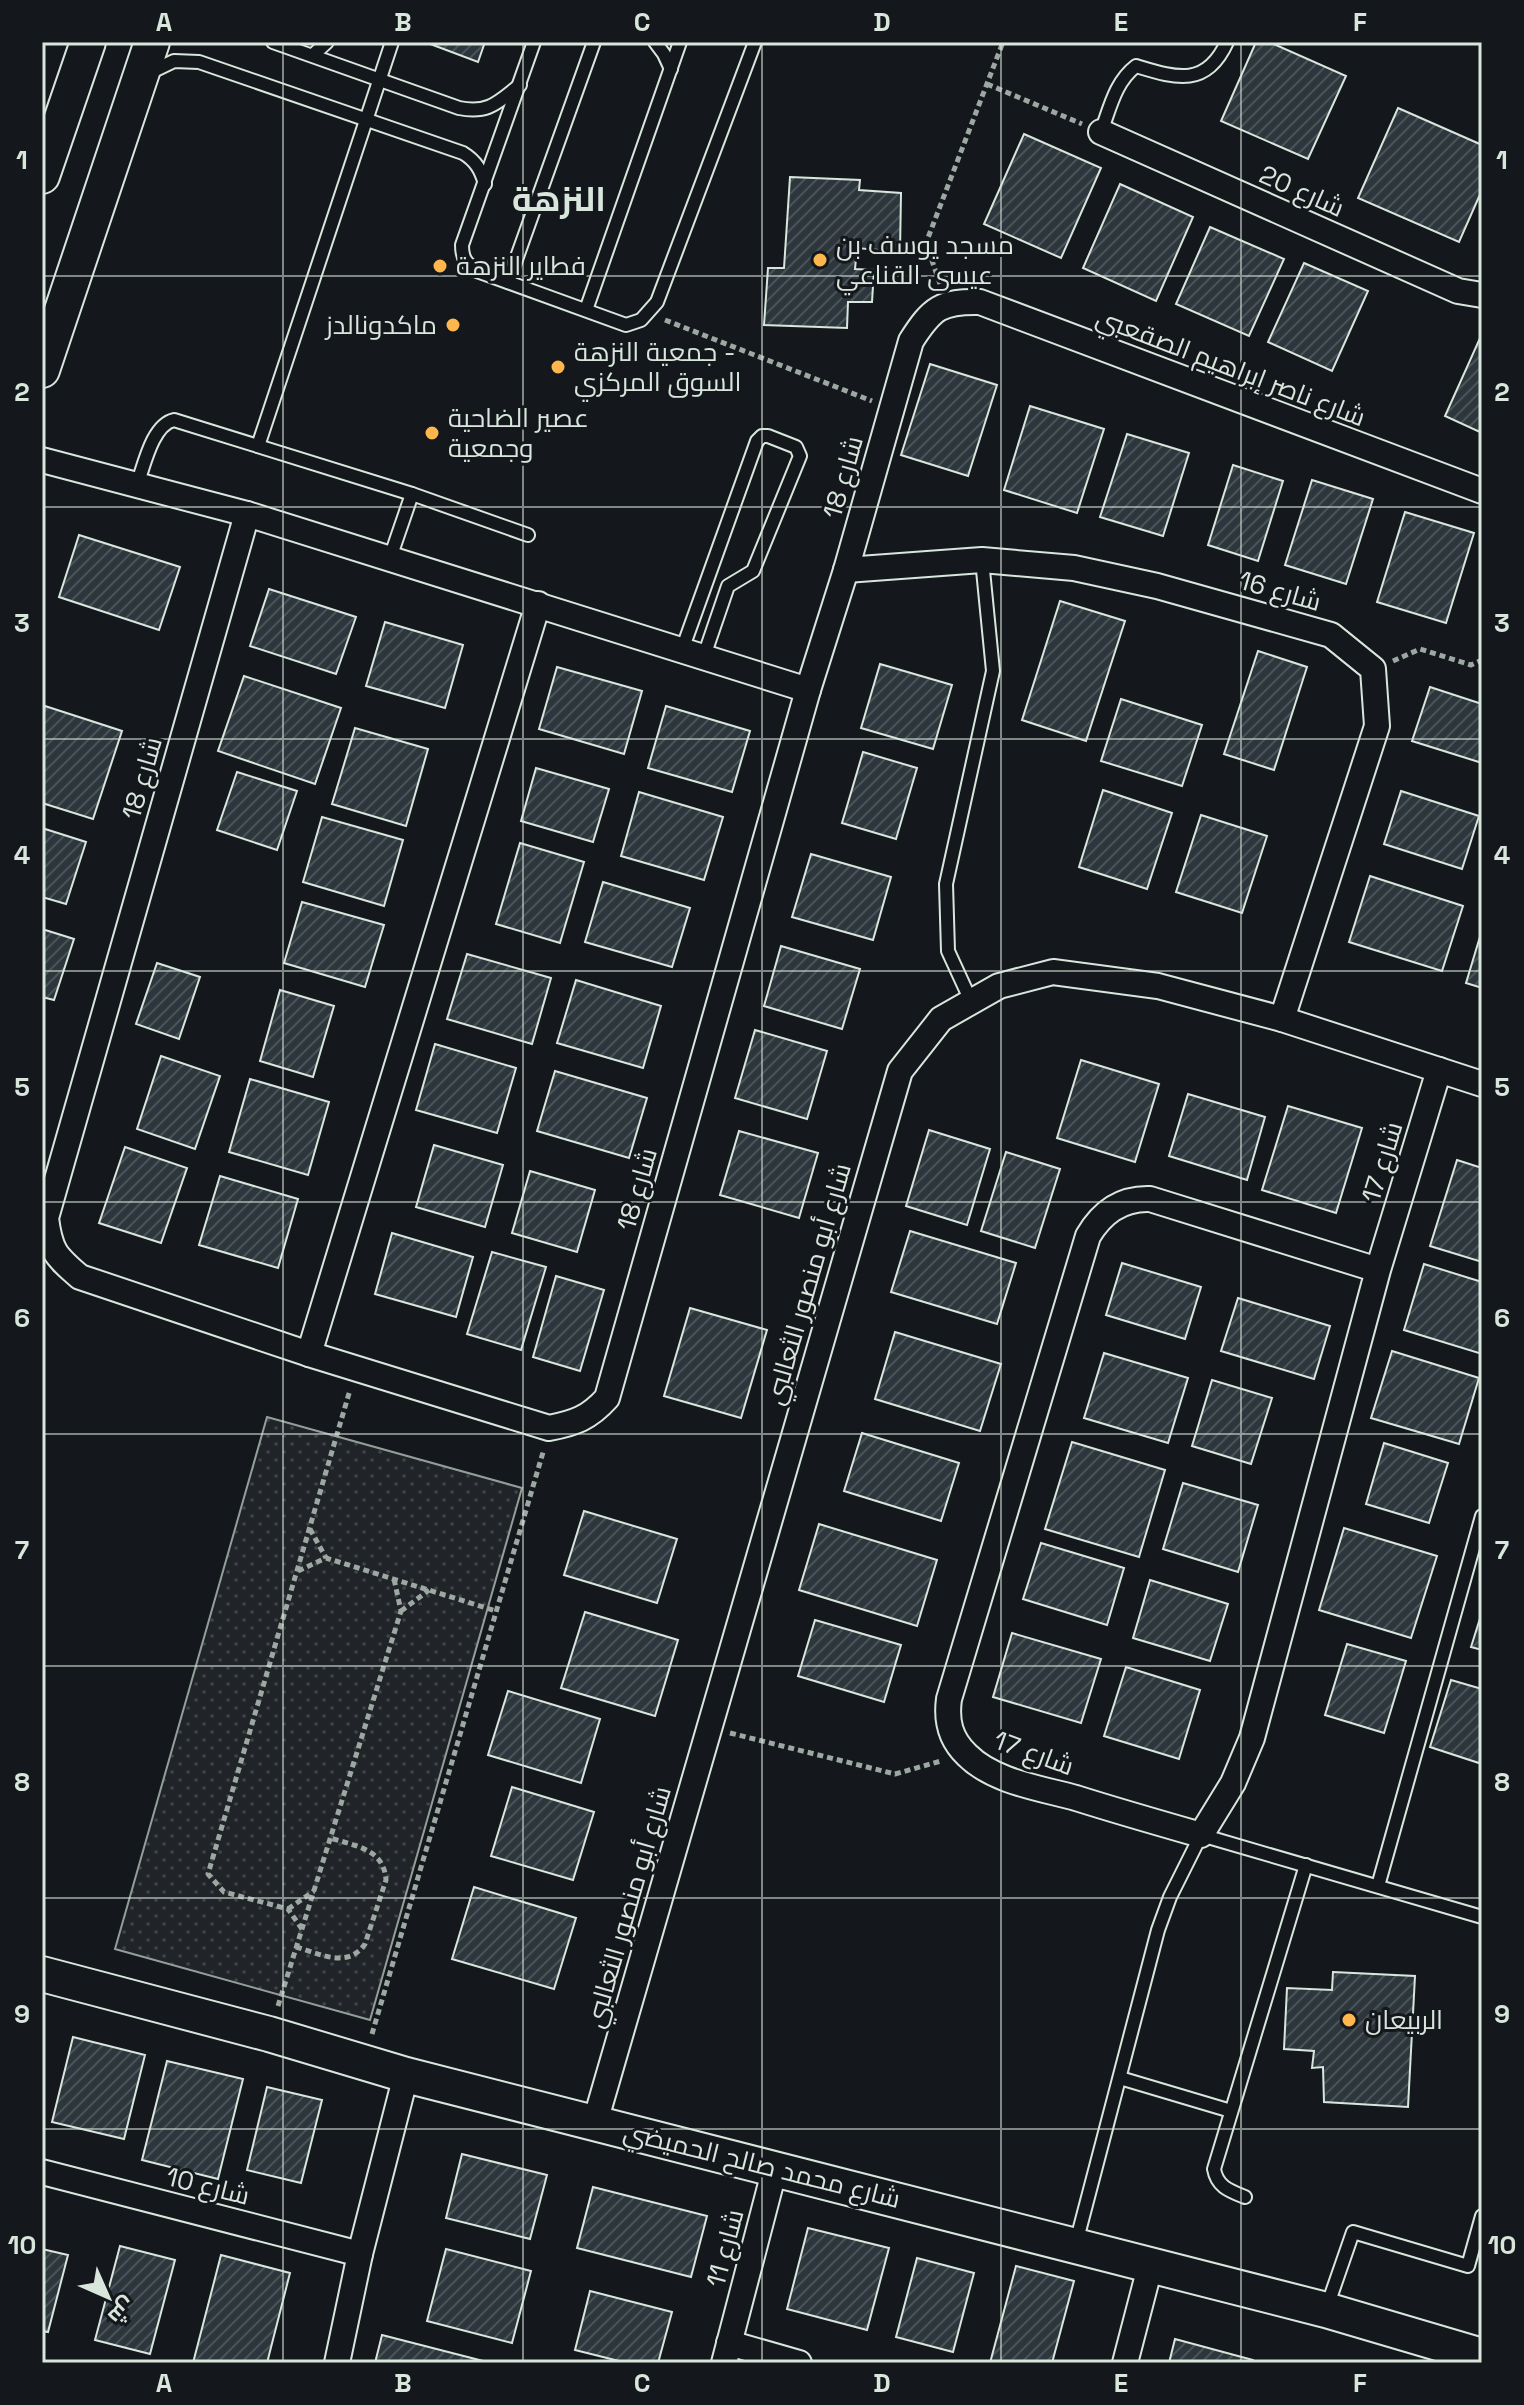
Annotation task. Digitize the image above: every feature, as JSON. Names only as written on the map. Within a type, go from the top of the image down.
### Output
[{"type":"street","points":[[42,176],[88,42]]},
{"type":"street","points":[[42,370],[152,42]]},
{"type":"street","name":"شارع 20","points":[[1101,132],[1458,291],[1482,295]]},
{"type":"street","name":"شارع ناصر إبراهيم الصقعبي","points":[[953,303],[980,302],[1482,491]]},
{"type":"street","name":"شارع 18","points":[[247,514],[46,1218],[49,1243],[61,1261],[80,1277],[309,1354],[549,1428],[573,1423],[594,1413],[607,1398],[808,690],[846,570],[911,341],[926,318],[953,303]]},
{"type":"street","points":[[42,460],[247,514],[808,690]]},
{"type":"street","name":"شارع 16","points":[[846,570],[982,560],[1074,568],[1186,594],[1331,635],[1373,669]]},
{"type":"street","points":[[309,1354],[538,604]]},
{"type":"street","points":[[1282,1019],[1377,726],[1373,669]]},
{"type":"street","name":"شارع أبو منصور الثعالبي","points":[[595,2122],[900,1071],[941,1019],[999,986],[1053,972],[1158,986],[1282,1019],[1482,1084]]},
{"type":"street","name":"شارع 17","points":[[1378,1270],[1150,1199],[1126,1201],[1095,1224],[1088,1236],[949,1699],[947,1715],[950,1731],[965,1754],[989,1771],[1006,1778],[1201,1835],[1233,1783],[1252,1738],[1378,1270],[1439,1070]]},
{"type":"street","name":"شارع محمد صالح الحميضي","points":[[42,1974],[269,2034],[406,2075],[1326,2310],[1482,2356]]},
{"type":"street","points":[[337,2363],[360,2254],[406,2075]]},
{"type":"street","name":"شارع 11","points":[[775,2168],[727,2353],[799,2363]]},
{"type":"street","name":"شارع 10","points":[[42,2172],[360,2254]]},
{"type":"street","points":[[1125,2363],[1150,2267]]},
{"type":"lane","points":[[273,42],[476,112],[493,106],[520,85]]},
{"type":"lane","points":[[313,55],[327,42]]},
{"type":"lane","points":[[258,446],[392,42]]},
{"type":"lane","points":[[534,42],[462,245],[462,255],[466,263],[477,271],[626,325],[636,323],[657,302],[755,42]]},
{"type":"lane","points":[[508,282],[592,47],[601,42]]},
{"type":"lane","points":[[655,42],[671,69]]},
{"type":"lane","points":[[586,310],[680,42]]},
{"type":"lane","points":[[749,42],[749,58]]},
{"type":"lane","points":[[1101,132],[1119,83],[1136,66],[1184,78],[1196,75],[1210,67],[1227,42]]},
{"type":"lane","points":[[140,80],[160,66],[174,61],[199,62],[463,153],[473,159],[482,172],[485,184]]},
{"type":"lane","points":[[137,485],[155,435],[168,422],[180,421],[412,494],[528,535]]},
{"type":"lane","points":[[762,436],[768,436],[796,447],[800,456],[753,571],[728,586],[693,653],[707,579],[757,441],[762,436]]},
{"type":"lane","points":[[390,558],[412,494]]},
{"type":"lane","points":[[971,1001],[948,951],[946,884],[993,671],[982,560]]},
{"type":"lane","points":[[707,579],[728,586]]},
{"type":"lane","points":[[1378,1886],[1482,1516]]},
{"type":"lane","points":[[1075,2246],[1158,1930],[1180,1875],[1201,1835],[1482,1917]]},
{"type":"lane","points":[[1245,2197],[1223,2187],[1215,2176],[1216,2162],[1306,1865]]},
{"type":"lane","points":[[1120,2078],[1231,2111]]},
{"type":"lane","points":[[1326,2310],[1353,2232],[1468,2266],[1482,2216]]},
{"type":"path","points":[[953,303],[926,243],[1003,42]]},
{"type":"path","points":[[987,84],[1101,132]]},
{"type":"path","points":[[649,313],[891,408]]},
{"type":"path","points":[[1373,669],[1420,649],[1471,665],[1482,660]]},
{"type":"path","points":[[302,1929],[288,1909],[224,1892],[208,1874],[357,1369]]},
{"type":"path","points":[[363,2063],[549,1428]]},
{"type":"path","points":[[310,1529],[326,1558]]},
{"type":"path","points":[[297,1572],[326,1558],[496,1611]]},
{"type":"path","points":[[269,2034],[401,1611],[394,1579]]},
{"type":"path","points":[[401,1611],[430,1590]]},
{"type":"path","points":[[709,1728],[895,1774],[965,1754]]},
{"type":"path","points":[[296,1947],[341,1960],[359,1953],[365,1944],[386,1880],[380,1860],[372,1852],[330,1838]]},
{"type":"path","points":[[288,1909],[314,1890]]},
{"type":"shaded area","points":[[267,1417],[522,1488],[370,2020],[115,1949]]},
{"type":"building","points":[[425,42],[485,42],[478,62]]},
{"type":"building","points":[[1256,42],[1269,42],[1346,76],[1308,159],[1221,121]]},
{"type":"building","points":[[1398,108],[1482,145],[1482,190],[1459,242],[1358,198]]},
{"type":"building","points":[[1024,134],[1101,168],[1061,258],[984,224]]},
{"type":"building","name":"مسجد يوسف بن عيسى القناعي","points":[[790,177],[860,180],[859,190],[901,193],[900,252],[857,248],[855,269],[874,270],[872,302],[848,302],[847,328],[764,325],[768,268],[784,268]]},
{"type":"building","points":[[1120,184],[1193,217],[1156,301],[1083,268]]},
{"type":"building","points":[[1210,227],[1284,259],[1249,336],[1176,304]]},
{"type":"building","points":[[1304,263],[1368,291],[1332,371],[1268,342]]},
{"type":"building","points":[[1482,339],[1482,433],[1445,416]]},
{"type":"building","points":[[930,364],[997,385],[968,476],[901,455]]},
{"type":"building","points":[[1030,406],[1104,429],[1077,513],[1004,490]]},
{"type":"building","points":[[1127,434],[1189,453],[1163,536],[1100,517]]},
{"type":"building","points":[[1233,465],[1283,481],[1258,561],[1208,545]]},
{"type":"building","points":[[1312,480],[1373,499],[1346,584],[1285,565]]},
{"type":"building","points":[[1405,512],[1474,533],[1446,623],[1377,602]]},
{"type":"building","points":[[79,535],[180,567],[159,630],[59,597]]},
{"type":"building","points":[[269,589],[356,617],[336,674],[250,646]]},
{"type":"building","points":[[1060,601],[1125,621],[1086,741],[1022,720]]},
{"type":"building","points":[[385,622],[463,645],[445,708],[366,686]]},
{"type":"building","points":[[1258,651],[1307,667],[1274,770],[1224,754]]},
{"type":"building","points":[[880,664],[952,685],[933,749],[861,728]]},
{"type":"building","points":[[557,667],[642,691],[624,754],[539,729]]},
{"type":"building","points":[[244,676],[341,708],[315,784],[218,751]]},
{"type":"building","points":[[1430,687],[1482,704],[1482,763],[1412,741]]},
{"type":"building","points":[[1121,699],[1202,725],[1182,786],[1101,761]]},
{"type":"building","points":[[45,706],[122,731],[93,819],[42,803],[42,715]]},
{"type":"building","points":[[666,706],[750,731],[732,792],[648,768]]},
{"type":"building","points":[[355,728],[428,749],[406,826],[332,804]]},
{"type":"building","points":[[863,752],[917,768],[896,839],[842,823]]},
{"type":"building","points":[[536,768],[609,789],[593,842],[521,821]]},
{"type":"building","points":[[237,772],[297,791],[277,850],[217,830]]},
{"type":"building","points":[[1103,790],[1172,813],[1147,889],[1079,867]]},
{"type":"building","points":[[1401,791],[1479,816],[1462,869],[1384,844]]},
{"type":"building","points":[[639,792],[723,817],[704,880],[621,856]]},
{"type":"building","points":[[1201,815],[1267,836],[1242,913],[1176,892]]},
{"type":"building","points":[[322,817],[403,840],[384,906],[303,882]]},
{"type":"building","points":[[42,828],[86,842],[66,904],[42,897]]},
{"type":"building","points":[[520,843],[584,862],[560,943],[496,924]]},
{"type":"building","points":[[811,854],[891,877],[873,940],[792,917]]},
{"type":"building","points":[[1370,876],[1463,906],[1442,971],[1349,942]]},
{"type":"building","points":[[603,882],[690,908],[672,967],[585,942]]},
{"type":"building","points":[[302,902],[384,925],[365,987],[284,963]]},
{"type":"building","points":[[42,929],[74,939],[54,1000],[42,997]]},
{"type":"building","points":[[1482,930],[1482,988],[1466,983]]},
{"type":"building","points":[[781,946],[860,969],[842,1029],[764,1006]]},
{"type":"building","points":[[467,954],[551,978],[532,1044],[447,1019]]},
{"type":"building","points":[[157,963],[200,977],[179,1039],[136,1024]]},
{"type":"building","points":[[576,980],[661,1006],[643,1068],[557,1043]]},
{"type":"building","points":[[280,990],[334,1006],[313,1077],[260,1061]]},
{"type":"building","points":[[755,1030],[827,1051],[807,1119],[735,1098]]},
{"type":"building","points":[[435,1044],[516,1068],[497,1133],[416,1110]]},
{"type":"building","points":[[161,1056],[220,1076],[195,1149],[137,1129]]},
{"type":"building","points":[[1081,1060],[1159,1084],[1135,1162],[1057,1138]]},
{"type":"building","points":[[555,1071],[647,1098],[629,1158],[537,1131]]},
{"type":"building","points":[[250,1079],[329,1102],[308,1175],[229,1152]]},
{"type":"building","points":[[1188,1094],[1265,1117],[1247,1180],[1169,1156]]},
{"type":"building","points":[[1288,1106],[1362,1128],[1336,1213],[1262,1190]]},
{"type":"building","points":[[929,1130],[990,1149],[967,1225],[906,1206]]},
{"type":"building","points":[[739,1131],[818,1153],[799,1218],[720,1195]]},
{"type":"building","points":[[434,1145],[503,1165],[485,1227],[416,1207]]},
{"type":"building","points":[[125,1147],[187,1168],[161,1243],[99,1223]]},
{"type":"building","points":[[1006,1152],[1060,1169],[1035,1248],[981,1231]]},
{"type":"building","points":[[1457,1160],[1482,1168],[1482,1262],[1430,1246]]},
{"type":"building","points":[[530,1171],[595,1190],[577,1252],[512,1233]]},
{"type":"building","points":[[220,1176],[298,1199],[278,1268],[199,1245]]},
{"type":"building","points":[[910,1231],[1016,1263],[997,1324],[891,1292]]},
{"type":"building","points":[[392,1233],[473,1257],[456,1317],[375,1294]]},
{"type":"building","points":[[492,1252],[546,1267],[521,1350],[467,1334]]},
{"type":"building","points":[[1122,1263],[1201,1287],[1185,1339],[1106,1315]]},
{"type":"building","points":[[1424,1264],[1482,1282],[1482,1354],[1404,1330]]},
{"type":"building","points":[[556,1276],[604,1290],[580,1371],[533,1357]]},
{"type":"building","points":[[1238,1298],[1330,1326],[1314,1379],[1221,1351]]},
{"type":"building","points":[[690,1308],[767,1330],[741,1418],[664,1396]]},
{"type":"building","points":[[895,1332],[1001,1364],[980,1431],[875,1399]]},
{"type":"building","points":[[1392,1351],[1479,1378],[1459,1444],[1371,1418]]},
{"type":"building","points":[[1104,1353],[1188,1378],[1168,1443],[1084,1418]]},
{"type":"building","points":[[1212,1380],[1272,1398],[1251,1464],[1192,1446]]},
{"type":"building","points":[[862,1433],[959,1463],[941,1521],[844,1491]]},
{"type":"building","points":[[1072,1442],[1165,1470],[1139,1557],[1045,1529]]},
{"type":"building","points":[[1384,1443],[1448,1463],[1429,1523],[1366,1504]]},
{"type":"building","points":[[1183,1483],[1258,1505],[1238,1572],[1163,1549]]},
{"type":"building","points":[[584,1511],[677,1539],[657,1603],[564,1575]]},
{"type":"building","points":[[819,1524],[937,1560],[917,1626],[799,1590]]},
{"type":"building","points":[[1344,1528],[1437,1556],[1411,1638],[1319,1610]]},
{"type":"building","points":[[1041,1543],[1124,1568],[1107,1625],[1023,1599]]},
{"type":"building","points":[[1150,1580],[1228,1604],[1210,1661],[1133,1638]]},
{"type":"building","points":[[585,1612],[678,1640],[655,1716],[561,1688]]},
{"type":"building","points":[[1482,1612],[1482,1650],[1471,1647]]},
{"type":"building","points":[[815,1620],[901,1645],[884,1702],[798,1676]]},
{"type":"building","points":[[1012,1633],[1101,1659],[1081,1723],[993,1697]]},
{"type":"building","points":[[1347,1644],[1406,1661],[1384,1733],[1325,1715]]},
{"type":"building","points":[[1126,1667],[1200,1690],[1179,1759],[1104,1736]]},
{"type":"building","points":[[1451,1680],[1482,1689],[1482,1764],[1430,1747]]},
{"type":"building","points":[[508,1691],[600,1719],[581,1783],[488,1755]]},
{"type":"building","points":[[512,1787],[594,1812],[573,1880],[491,1856]]},
{"type":"building","points":[[474,1887],[576,1918],[554,1989],[452,1959]]},
{"type":"building","name":"الربيعان","points":[[1333,1972],[1415,1976],[1408,2107],[1324,2102],[1323,2067],[1312,2068],[1314,2051],[1284,2049],[1287,1988],[1332,1990]]},
{"type":"building","points":[[73,2037],[145,2055],[124,2139],[52,2122]]},
{"type":"building","points":[[167,2061],[243,2079],[218,2179],[142,2160]]},
{"type":"building","points":[[267,2087],[322,2100],[301,2183],[247,2170]]},
{"type":"building","points":[[462,2154],[547,2175],[530,2239],[446,2218]]},
{"type":"building","points":[[593,2187],[707,2216],[691,2277],[577,2248]]},
{"type":"building","points":[[808,2228],[889,2248],[867,2330],[787,2309]]},
{"type":"building","points":[[120,2246],[175,2260],[150,2354],[95,2340]]},
{"type":"building","points":[[42,2249],[68,2255],[48,2332],[42,2331]]},
{"type":"building","points":[[446,2249],[531,2271],[512,2343],[427,2321]]},
{"type":"building","points":[[221,2255],[290,2273],[267,2363],[193,2363]]},
{"type":"building","points":[[917,2258],[974,2273],[953,2352],[896,2337]]},
{"type":"building","points":[[1016,2266],[1074,2281],[1052,2363],[990,2363]]},
{"type":"building","points":[[590,2291],[672,2312],[658,2363],[627,2363],[575,2350]]},
{"type":"building","points":[[382,2335],[491,2363],[375,2363]]},
{"type":"building","points":[[1175,2339],[1253,2360],[1253,2363],[1169,2363]]},
{"type":"place","name":"مسجد يوسف بن عيسى القناعي","points":[[820,260]]},
{"type":"place","name":"فطاير النزهة","points":[[440,266]]},
{"type":"place","name":"ماكدونالدز","points":[[453,325]]},
{"type":"place","name":"جمعية النزهة - السوق المركزي","points":[[558,367]]},
{"type":"place","name":"عصير الضاحية وجمعية","points":[[432,433]]},
{"type":"place","name":"الربيعان","points":[[1349,2020]]},
{"type":"district","name":"النزهة","points":[[559,199]]}]
